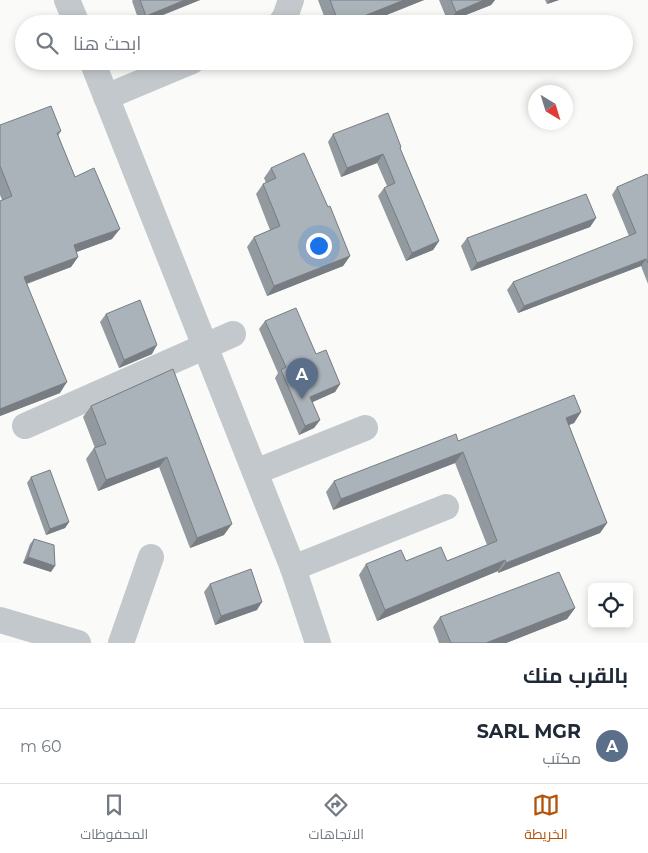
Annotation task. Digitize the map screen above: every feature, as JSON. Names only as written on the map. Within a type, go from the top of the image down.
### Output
[{"type":"street","points":[[67,0],[73,15]]},
{"type":"street","points":[[286,15],[291,0]]},
{"type":"street","points":[[96,70],[293,568],[318,643]]},
{"type":"street","points":[[106,97],[170,70]]},
{"type":"street","points":[[25,426],[233,334]]},
{"type":"street","points":[[255,472],[364,428]]},
{"type":"street","points":[[293,568],[446,507]]},
{"type":"street","points":[[121,643],[151,557]]},
{"type":"street","points":[[0,620],[24,635],[78,643]]},
{"type":"building","points":[[140,0],[185,0],[148,15],[146,15]]},
{"type":"building","points":[[330,0],[404,0],[366,15],[336,15]]},
{"type":"building","points":[[451,0],[484,0],[456,12]]},
{"type":"building","points":[[51,106],[61,131],[57,133],[75,177],[94,168],[120,229],[74,245],[78,257],[24,277],[67,382],[0,409],[0,201],[12,196],[0,166],[0,125]]},
{"type":"building","points":[[388,113],[400,148],[439,241],[412,253],[384,188],[395,183],[383,154],[347,168],[333,134]]},
{"type":"building","points":[[304,153],[328,207],[330,206],[350,256],[274,286],[254,237],[280,226],[263,184],[276,178],[271,168]]},
{"type":"building","points":[[647,174],[648,263],[646,259],[524,306],[513,282],[636,233],[617,187]]},
{"type":"building","points":[[586,194],[596,218],[477,263],[467,238]]},
{"type":"building","points":[[140,300],[157,345],[124,360],[106,314]]},
{"type":"building","points":[[296,308],[316,354],[326,350],[340,384],[310,397],[320,420],[305,426],[281,370],[286,367],[265,321]]},
{"type":"building","points":[[173,369],[232,524],[197,538],[167,457],[106,480],[94,448],[106,444],[91,406]]},
{"type":"building","points":[[574,395],[581,412],[566,418],[607,523],[506,563],[505,560],[385,610],[366,564],[401,550],[406,561],[441,547],[447,561],[497,541],[463,452],[341,499],[334,481],[456,434],[458,441]]},
{"type":"building","points":[[50,470],[69,522],[50,529],[31,477]]},
{"type":"building","points":[[34,539],[54,545],[55,566],[28,557]]},
{"type":"building","points":[[251,569],[262,602],[221,616],[210,584]]},
{"type":"building","points":[[559,572],[575,608],[486,643],[451,643],[440,617]]},
{"type":"place","name":"SARL MGR","points":[[302,399]]}]
